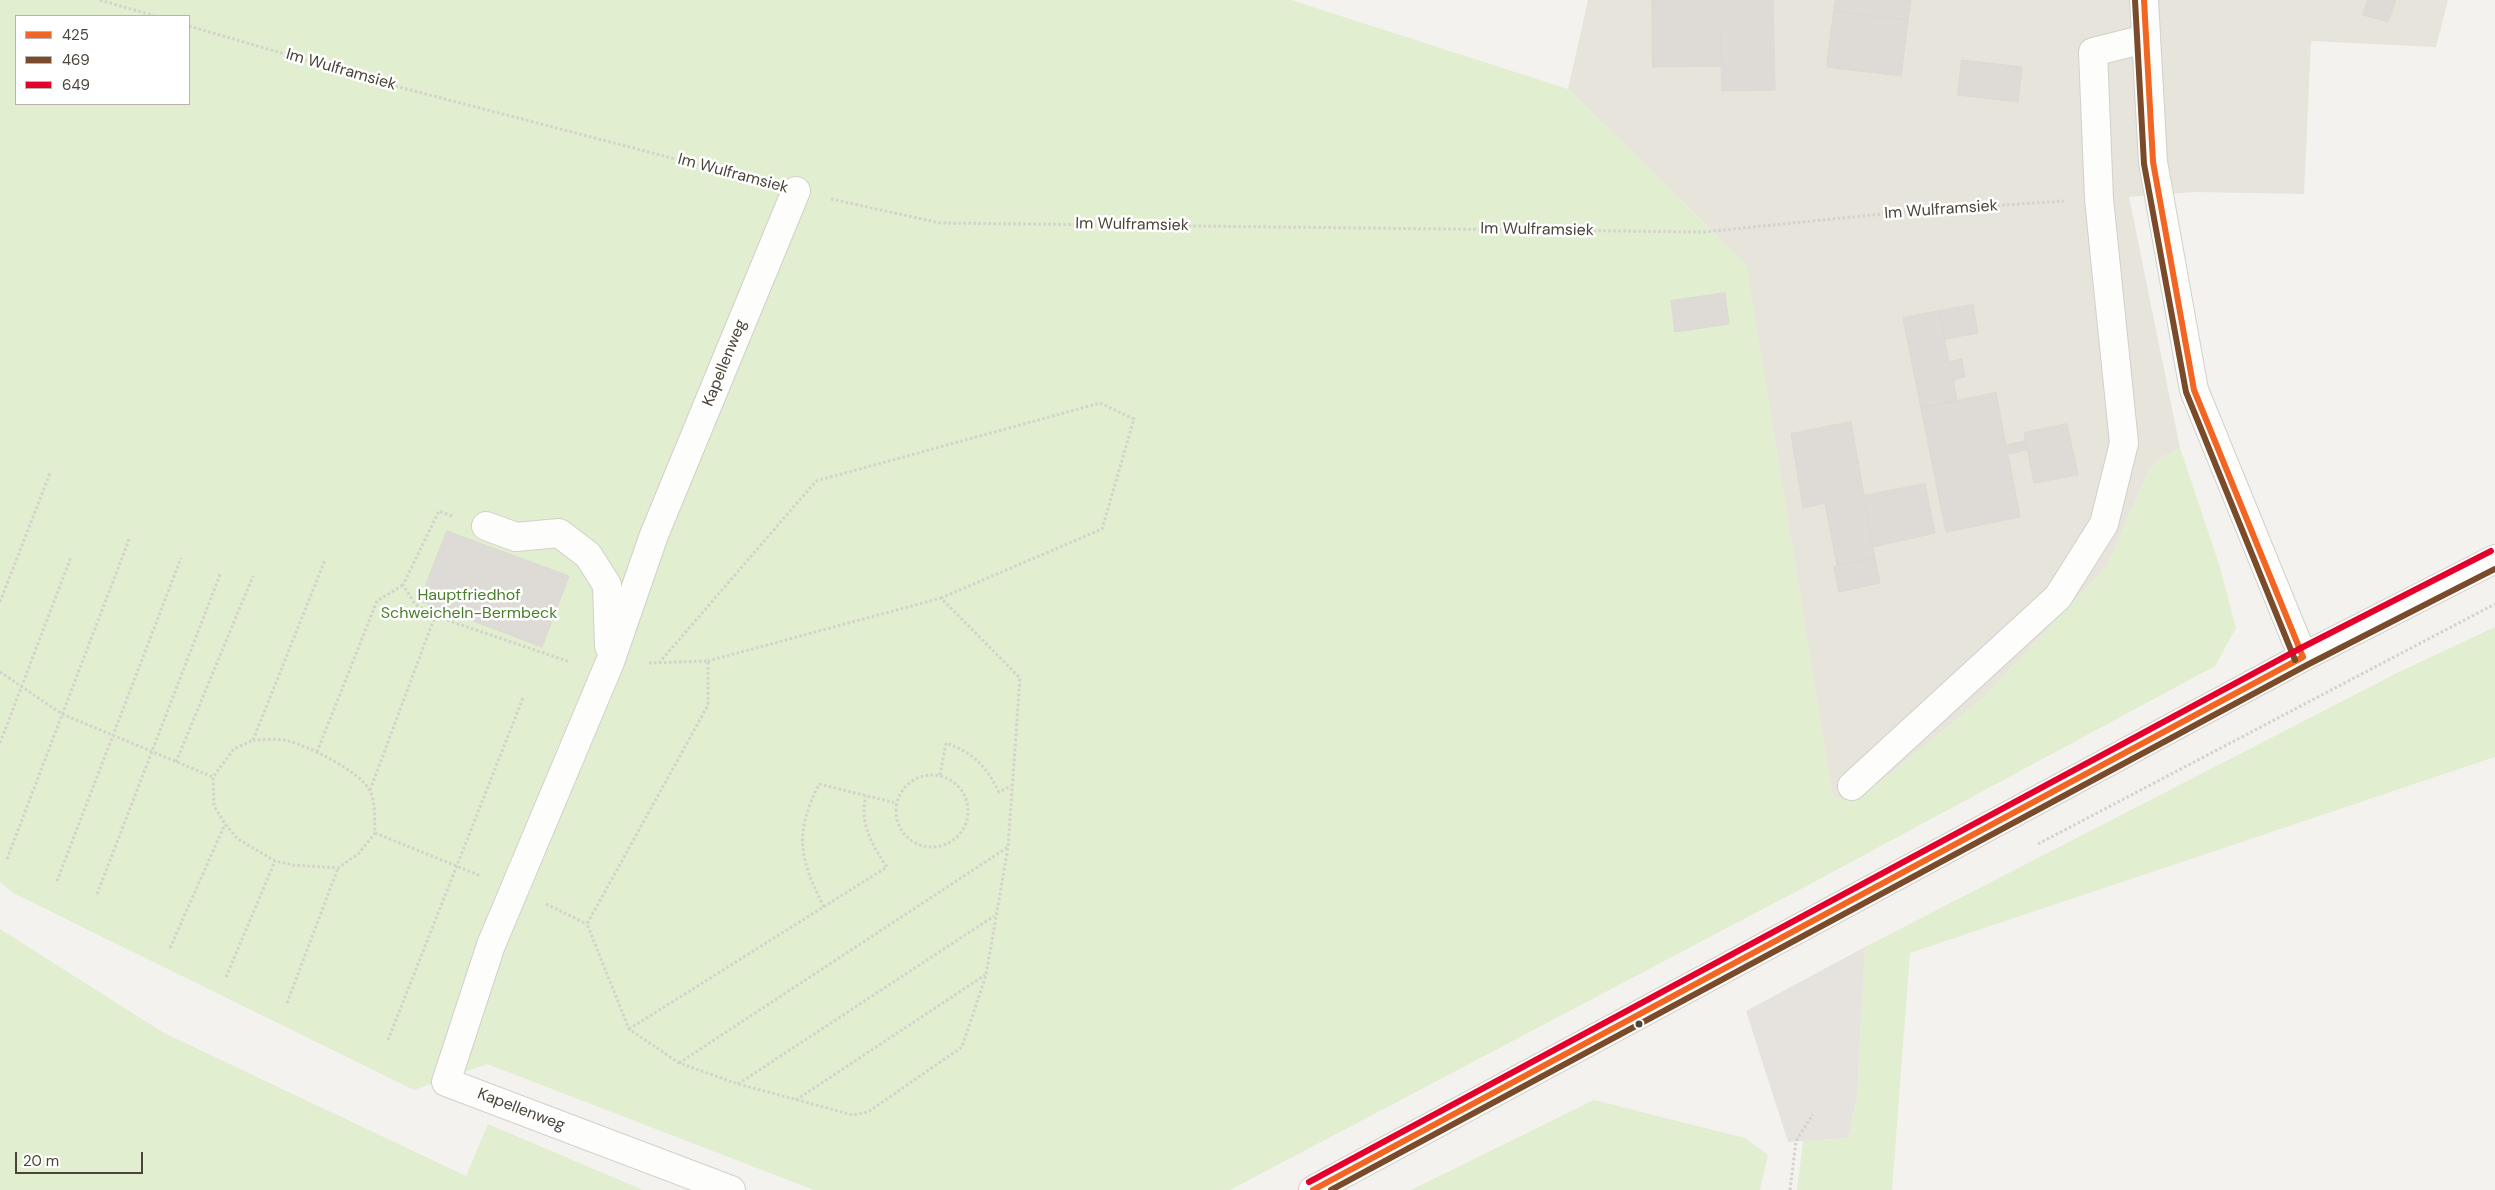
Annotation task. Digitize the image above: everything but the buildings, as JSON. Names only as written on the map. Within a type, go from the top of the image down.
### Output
[{"type":"street","points":[[2144,0],[2154,162],[2194,390],[2302,657]]},
{"type":"street","points":[[1852,786],[2058,597],[2104,524],[2124,443],[2099,199],[2093,52],[2145,40]]},
{"type":"street","name":"Kapellenweg","points":[[731,1190],[446,1082],[491,945],[610,662],[654,535],[796,191]]},
{"type":"street","points":[[486,526],[516,536],[559,533],[588,555],[607,586],[610,662]]},
{"type":"street","points":[[1313,1190],[2302,657],[2495,559]]},
{"type":"path","points":[[100,0],[152,15]]},
{"type":"path","name":"Im Wulframsiek","points":[[190,26],[380,82],[796,191],[940,223],[1703,232],[1913,211],[2099,199]]},
{"type":"path","points":[[404,585],[415,604],[435,616],[568,662],[659,663],[708,662],[941,598],[1102,529],[1134,419],[1100,403],[816,481],[659,663]]},
{"type":"path","points":[[0,602],[50,473]]},
{"type":"path","points":[[317,752],[377,601],[404,585],[439,512],[486,526]]},
{"type":"path","points":[[7,859],[130,538]]},
{"type":"path","points":[[0,743],[71,557]]},
{"type":"path","points":[[57,881],[181,558]]},
{"type":"path","points":[[253,740],[325,560]]},
{"type":"path","points":[[96,894],[220,572]]},
{"type":"path","points":[[176,762],[253,576]]},
{"type":"path","points":[[375,834],[514,889],[587,924],[629,1029],[679,1063],[738,1084],[853,1115],[868,1112],[962,1047],[986,975],[1008,847],[1020,678],[941,598]]},
{"type":"path","points":[[370,790],[435,616]]},
{"type":"path","points":[[587,924],[708,705],[708,662]]},
{"type":"path","points":[[0,672],[62,714],[213,777]]},
{"type":"path","points":[[388,1040],[522,698]]},
{"type":"path","points":[[287,1003],[338,868],[358,854],[375,834],[374,806],[370,790],[339,762],[317,752],[287,740],[253,740],[234,749],[213,777],[214,806],[225,824],[238,839],[275,860],[294,865],[338,868]]},
{"type":"path","points":[[940,775],[946,744],[960,748],[984,765],[999,792],[1011,786]]},
{"type":"path","points":[[928,775],[940,775],[959,787],[966,796],[968,808],[967,821],[962,832],[953,841],[942,846],[930,848],[917,844],[907,837],[900,828],[896,815],[896,804],[908,784],[928,775]]},
{"type":"path","points":[[824,906],[808,876],[801,842],[807,807],[819,784],[896,804]]},
{"type":"path","points":[[629,1029],[887,867],[874,847],[866,828],[863,808],[866,796]]},
{"type":"path","points":[[170,948],[225,824]]},
{"type":"path","points":[[679,1063],[1008,847]]},
{"type":"path","points":[[226,977],[275,860]]},
{"type":"path","points":[[738,1084],[995,915]]},
{"type":"path","points":[[796,1100],[986,975]]},
{"type":"path","points":[[1790,1190],[1796,1141],[1813,1114]]},
{"type":"shaded area","points":[[1588,0],[2448,0],[2436,47],[2311,41],[2304,194],[2195,192],[2129,197],[2180,448],[2162,457],[2149,470],[2107,566],[1983,698],[1859,799],[1833,798],[1746,264],[1568,89]]},
{"type":"shaded area","points":[[1865,947],[1857,1098],[1848,1138],[1788,1142],[1746,1011]]},
{"type":"green space","name":"Hauptfriedhof Schweicheln-Bermbeck","points":[[0,0],[1291,0],[1568,89],[1746,264],[1833,797],[1859,799],[1983,698],[2107,566],[2149,470],[2162,457],[2180,448],[2219,564],[2236,628],[2215,666],[1816,881],[1230,1190],[814,1190],[487,1064],[414,1090],[13,893],[0,882]]},
{"type":"green space","points":[[2495,627],[2495,757],[1910,953],[1892,1190],[1797,1190],[1803,1141],[1848,1138],[1857,1098],[1865,947],[2397,673]]},
{"type":"green space","points":[[0,929],[164,1033],[466,1176],[488,1124],[643,1190],[0,1190]]},
{"type":"green space","points":[[1594,1100],[1745,1138],[1768,1155],[1760,1190],[1411,1190]]},
{"type":"transit line","name":"469","points":[[2135,0],[2144,164],[2186,392],[2295,660]]},
{"type":"transit line","name":"425","points":[[2144,0],[2153,162],[2194,390],[2303,657]]},
{"type":"transit line","name":"649","points":[[1309,1182],[2299,649],[2491,551]]},
{"type":"transit line","name":"469","points":[[1331,1190],[2307,665],[2495,569]]},
{"type":"transit line","name":"425","points":[[1313,1190],[2303,657]]}]
